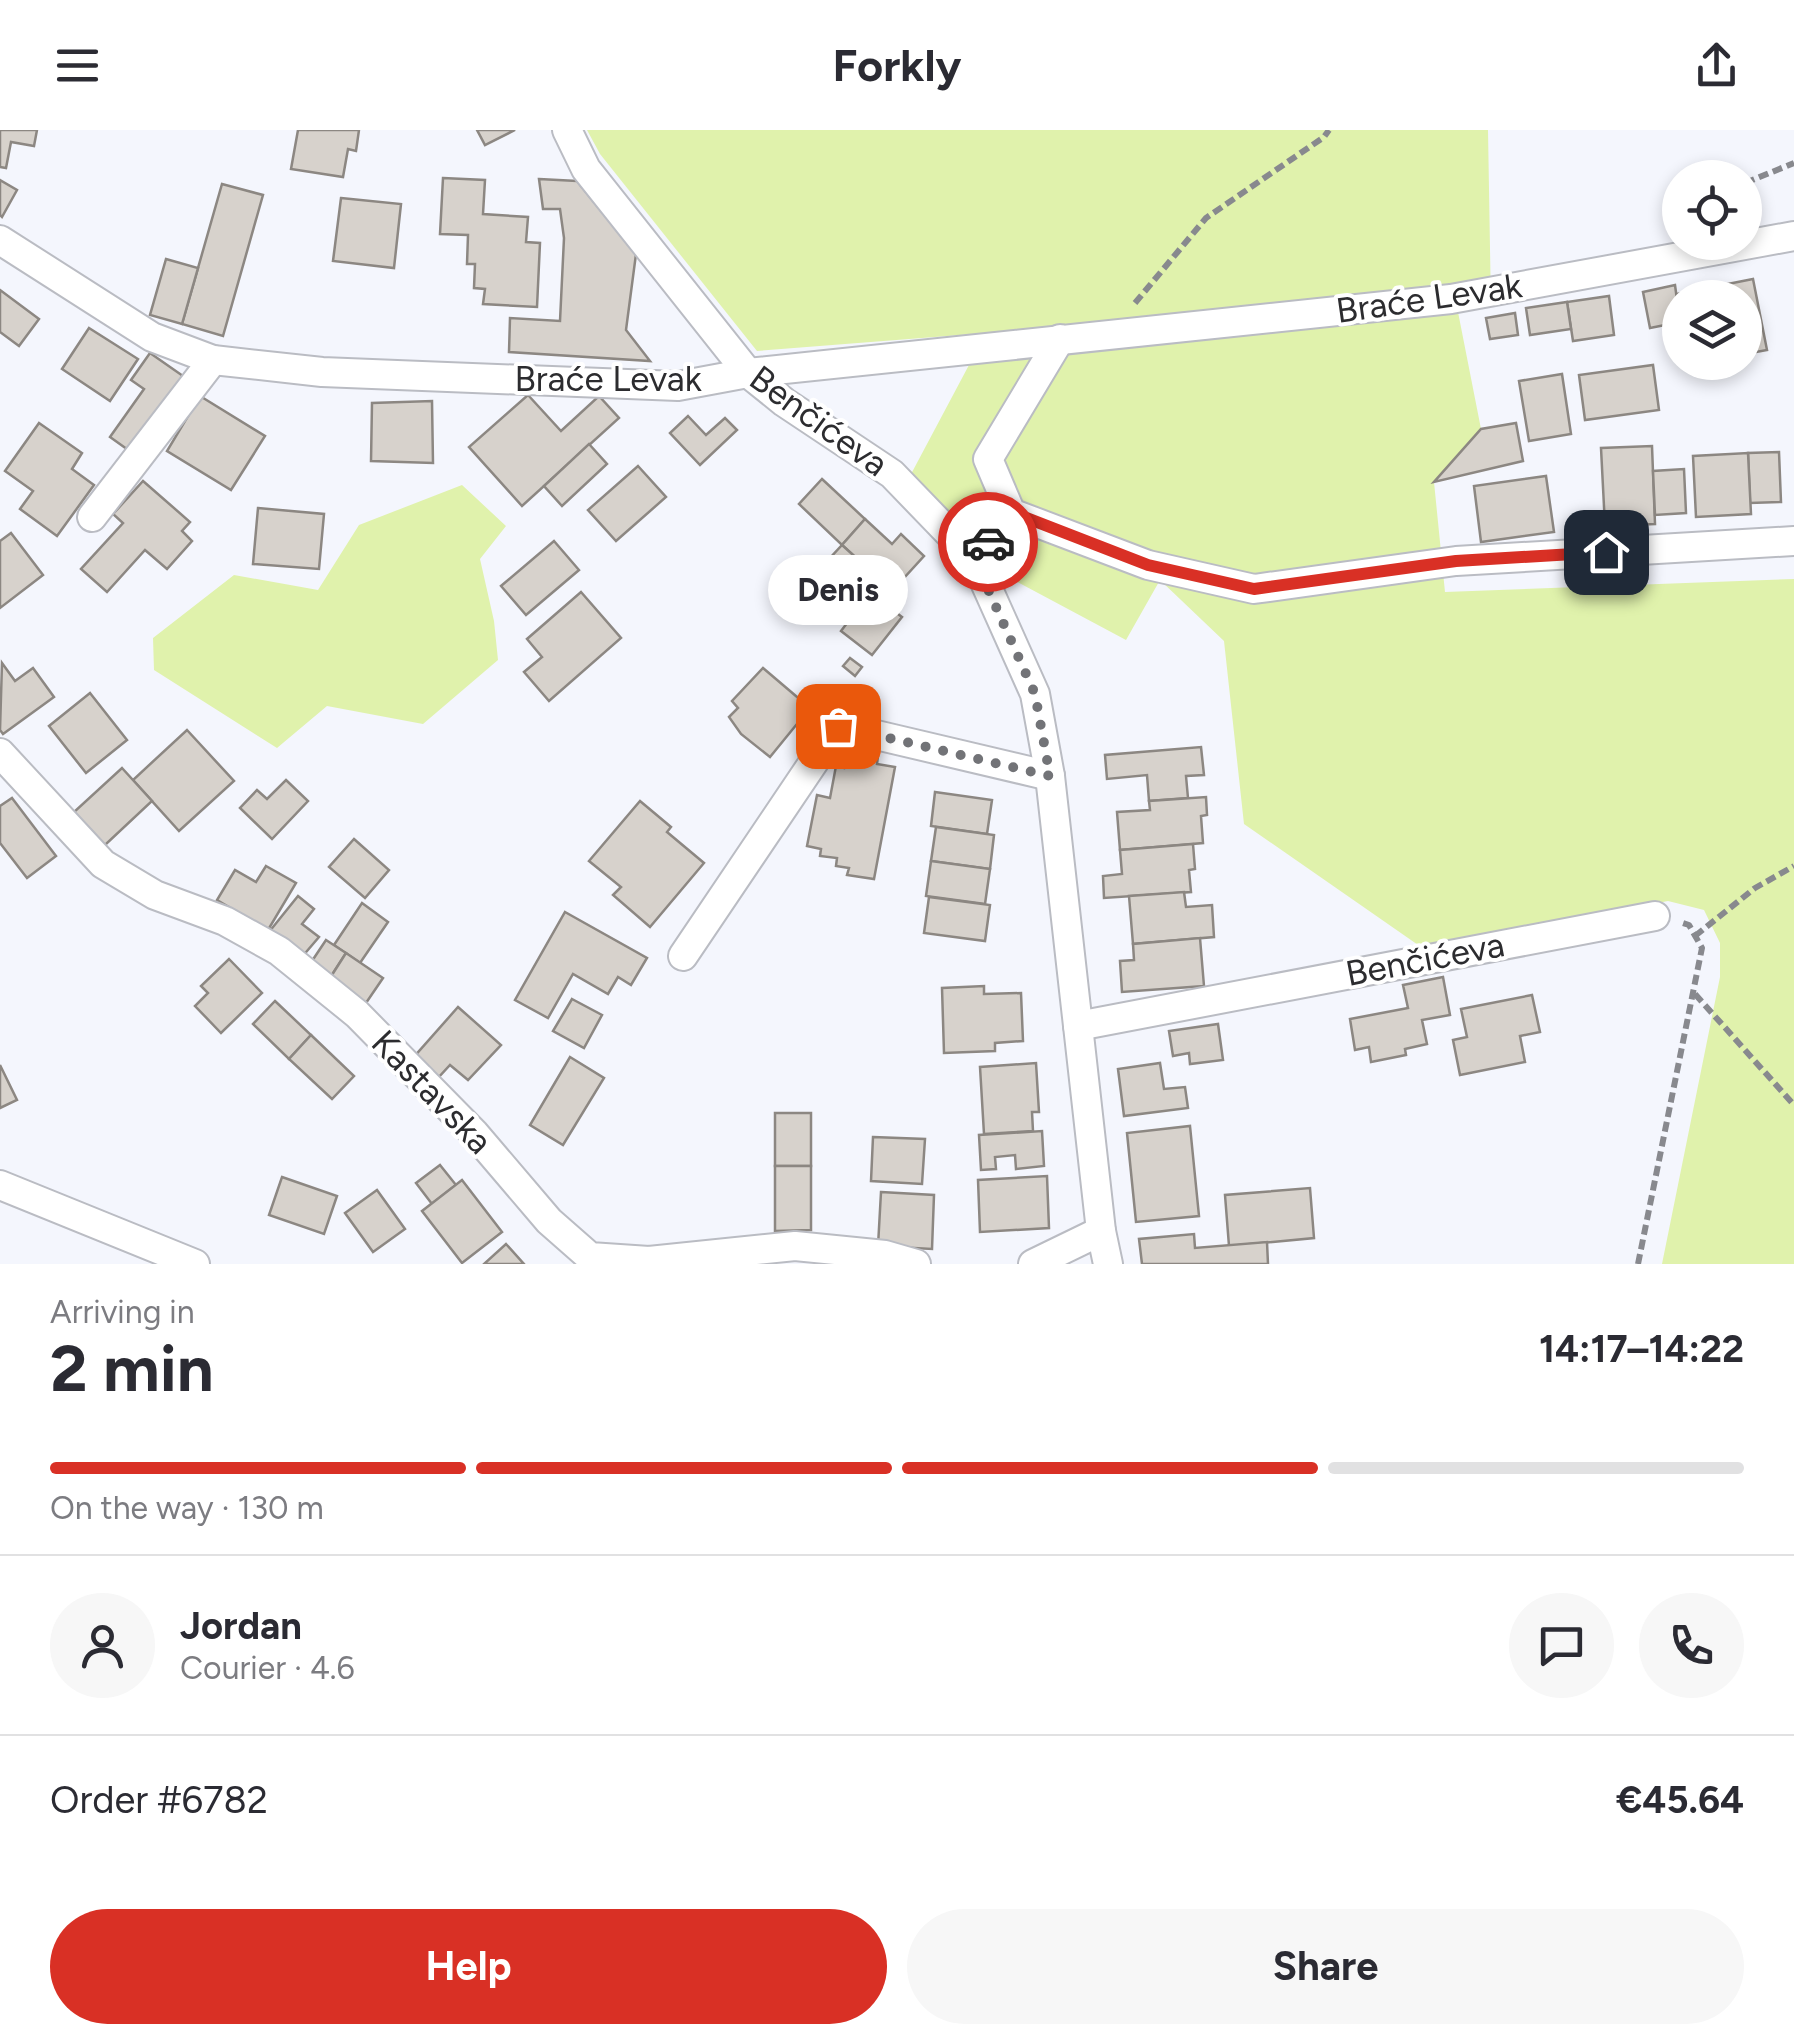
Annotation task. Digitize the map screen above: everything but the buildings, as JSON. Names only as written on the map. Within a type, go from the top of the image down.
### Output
[{"type":"street","name":"Benčićeva","points":[[567,130],[586,169],[748,373],[784,402],[892,474],[975,560],[1035,694],[1050,776],[1101,1231],[1108,1264]]},
{"type":"street","name":"Braće Levak","points":[[0,240],[152,336],[213,360],[322,372],[678,386],[748,373],[1451,299],[1794,236]]},
{"type":"street","points":[[1060,339],[988,459],[1011,512],[1148,565],[1254,589],[1456,561],[1794,541]]},
{"type":"street","points":[[92,517],[213,360]]},
{"type":"street","points":[[975,560],[1011,512]]},
{"type":"street","points":[[683,956],[838,726],[1050,776]]},
{"type":"street","name":"Kastavska","points":[[0,753],[103,864],[155,895],[224,921],[279,951],[356,1014],[474,1133],[549,1221],[590,1256],[649,1261],[795,1246],[885,1255],[916,1264]]},
{"type":"street","name":"Benčićeva","points":[[1078,1026],[1655,916]]},
{"type":"street","points":[[0,1184],[195,1264]]},
{"type":"street","points":[[1034,1264],[1101,1231]]},
{"type":"path","points":[[1108,334],[1206,218],[1329,130]]},
{"type":"path","points":[[1762,176],[1794,162]]},
{"type":"path","points":[[1696,936],[1755,888],[1794,866]]},
{"type":"path","points":[[1638,1264],[1702,948],[1689,925],[1655,916]]},
{"type":"path","points":[[1694,994],[1794,1105]]},
{"type":"green space","points":[[587,130],[1488,130],[1491,307],[1458,312],[1481,429],[1434,482],[1445,592],[1794,579],[1794,1264],[1662,1264],[1720,977],[1720,943],[1704,910],[1668,901],[1421,947],[1244,824],[1224,641],[1160,580],[1126,640],[1012,579],[910,476],[986,333],[757,351],[600,154]]},
{"type":"green space","points":[[462,485],[506,526],[480,559],[498,660],[423,724],[327,706],[277,748],[154,670],[153,638],[234,575],[318,590],[359,525]]},
{"type":"way so far","points":[[838,726],[1050,776],[1035,694],[975,560],[988,542]]},
{"type":"place","name":"Denis","points":[[838,726]]},
{"type":"route","points":[[988,542],[1011,512],[1148,565],[1254,589],[1456,561],[1606,552]]}]
